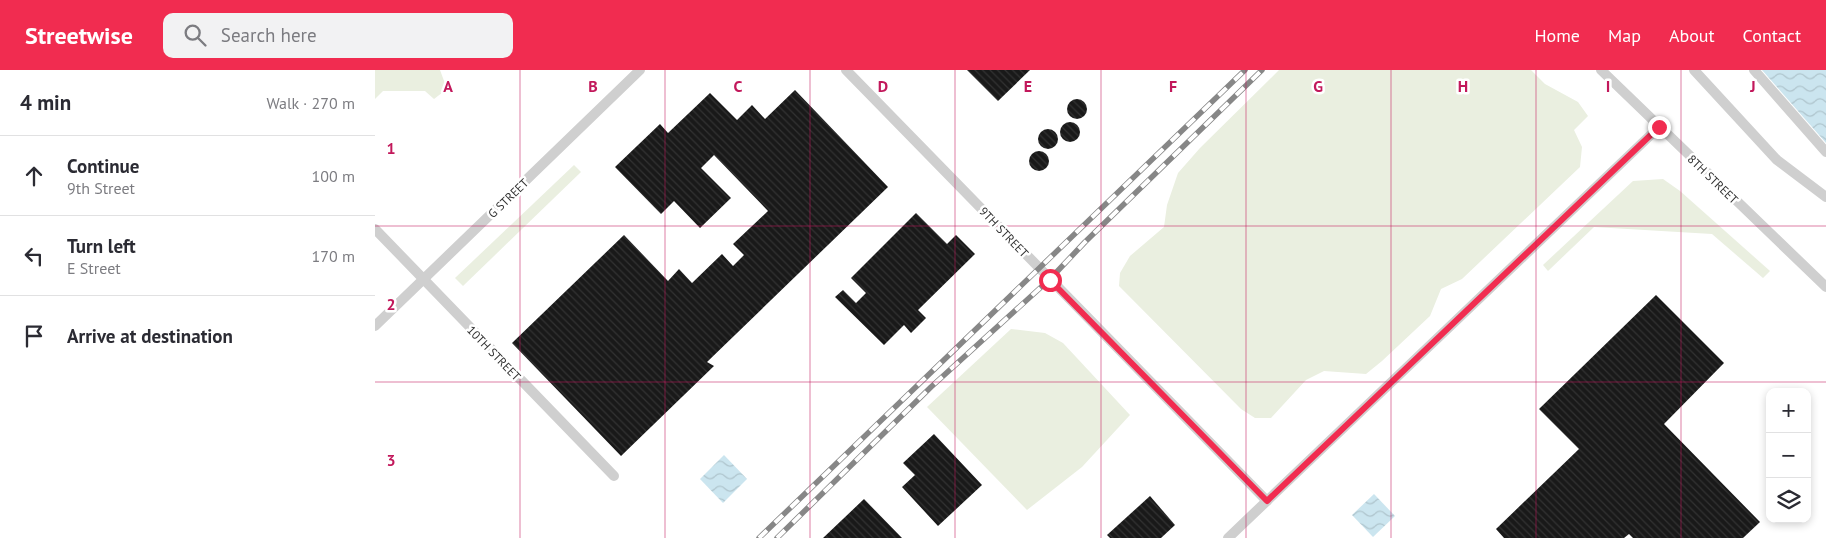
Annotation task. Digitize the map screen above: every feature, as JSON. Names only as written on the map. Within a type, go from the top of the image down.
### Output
[{"type":"lane","name":"G STREET","points":[[375,326],[641,70]]},
{"type":"lane","name":"9TH STREET","points":[[846,70],[1267,501]]},
{"type":"lane","name":"8TH STREET","points":[[1601,70],[1826,287]]},
{"type":"lane","points":[[1694,70],[1777,160],[1826,197]]},
{"type":"lane","points":[[1754,70],[1826,152]]},
{"type":"lane","points":[[1229,538],[1659,127]]},
{"type":"lane","name":"10TH STREET","points":[[375,229],[614,476]]},
{"type":"shaded area","points":[[375,70],[440,70],[447,89],[434,99],[425,91],[383,91],[375,99]]},
{"type":"shaded area","points":[[1279,70],[1531,70],[1545,84],[1578,102],[1588,116],[1574,130],[1582,147],[1580,167],[1462,279],[1441,289],[1430,316],[1382,361],[1366,374],[1324,371],[1306,380],[1271,418],[1255,418],[1241,409],[1119,286],[1120,273],[1130,256],[1164,227],[1167,205],[1178,173],[1200,148]]},
{"type":"shaded area","points":[[574,165],[581,172],[463,286],[455,278]]},
{"type":"shaded area","points":[[1663,179],[1680,191],[1770,271],[1763,278],[1712,234],[1594,227],[1548,271],[1543,265],[1633,181]]},
{"type":"shaded area","points":[[1011,329],[1045,333],[1063,343],[1130,415],[1082,467],[1027,510],[927,407]]},
{"type":"water","points":[[1762,70],[1826,70],[1826,143]]},
{"type":"water","points":[[724,455],[747,479],[723,503],[700,479]]},
{"type":"water","points":[[1374,494],[1395,516],[1373,537],[1352,515]]},
{"type":"building","points":[[967,70],[1030,70],[998,101]]},
{"type":"building","points":[[795,90],[888,187],[707,362],[714,366],[621,456],[512,343],[624,235],[668,281],[679,269],[692,283],[722,254],[733,266],[744,255],[733,244],[768,211],[714,155],[701,168],[731,198],[700,228],[674,201],[661,214],[615,167],[660,124],[668,133],[710,93],[737,120],[752,105],[765,119]]},
{"type":"building","points":[[1077,99],[1084,102],[1087,109],[1084,116],[1077,119],[1070,116],[1067,109],[1070,102]]},
{"type":"building","points":[[1070,122],[1077,125],[1080,132],[1077,139],[1070,142],[1063,139],[1060,132],[1063,125]]},
{"type":"building","points":[[1048,129],[1055,132],[1058,139],[1055,146],[1048,149],[1041,146],[1038,139],[1041,132]]},
{"type":"building","points":[[1039,151],[1046,154],[1049,161],[1046,168],[1039,171],[1032,168],[1029,161],[1032,154]]},
{"type":"building","points":[[916,213],[947,244],[956,235],[975,254],[918,310],[926,318],[911,333],[904,325],[884,345],[835,297],[843,290],[856,303],[866,293],[851,278]]},
{"type":"building","points":[[1656,295],[1724,363],[1664,424],[1760,522],[1743,538],[1633,538],[1629,534],[1624,538],[1504,538],[1496,529],[1579,449],[1539,409]]},
{"type":"building","points":[[934,434],[982,485],[938,526],[902,487],[915,475],[903,463]]},
{"type":"building","points":[[1150,496],[1175,525],[1161,538],[1110,538],[1107,535]]},
{"type":"building","points":[[864,499],[902,538],[823,538],[843,519]]},
{"type":"railway","points":[[759,538],[1245,70]]},
{"type":"railway","points":[[777,538],[931,387],[1050,279],[1085,242],[1262,70]]},
{"type":"route","points":[[1050,280],[1267,501],[1659,127]]}]
